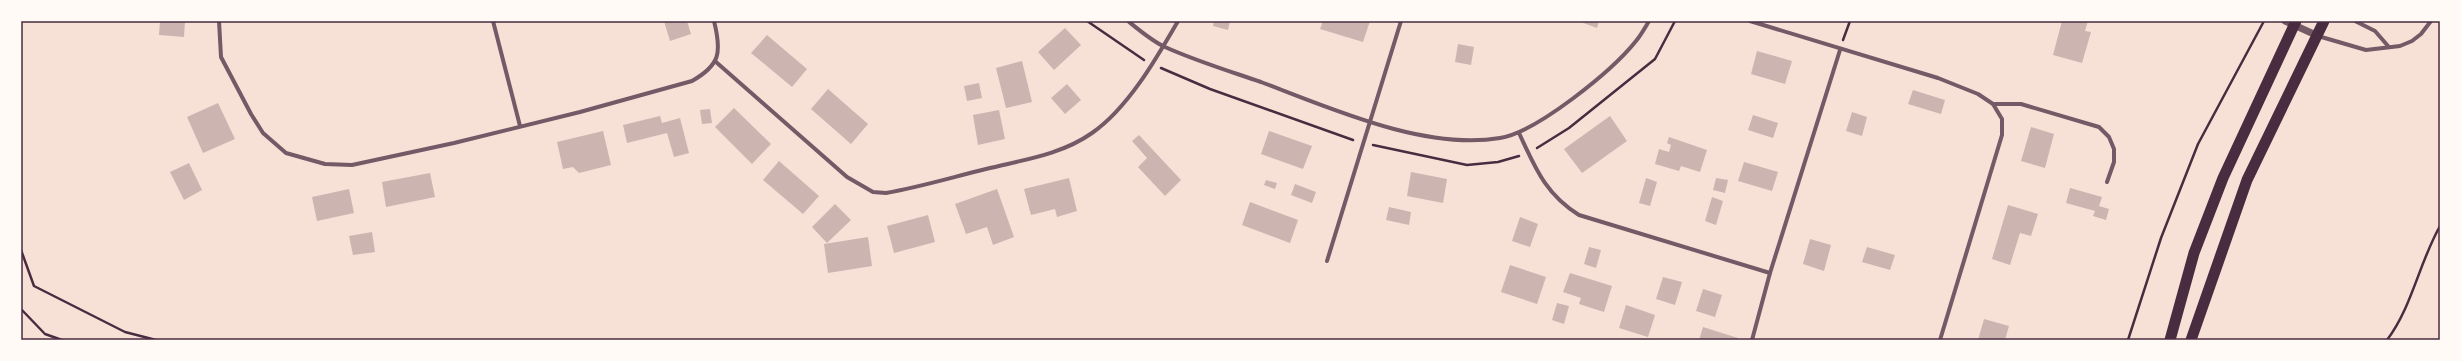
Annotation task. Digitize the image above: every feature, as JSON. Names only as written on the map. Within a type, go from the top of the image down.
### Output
[{"type":"highway","points":[[2191,340],[2247,180],[2324,21]]},
{"type":"highway","points":[[2170,340],[2194,253],[2223,178],[2292,22]]},
{"type":"street","points":[[219,21],[221,56],[251,114],[263,133],[286,153],[325,164],[352,165],[520,126],[692,81],[706,73],[716,62],[717,45],[714,21]]},
{"type":"street","points":[[492,21],[520,126]]},
{"type":"street","points":[[1128,21],[1164,46],[1369,122],[1438,137],[1477,141],[1501,138],[1519,133],[1560,107],[1602,75],[1635,42],[1649,21]]},
{"type":"street","points":[[716,62],[847,177],[873,192],[886,193],[1046,154],[1074,144],[1092,133],[1114,114],[1153,64],[1178,21]]},
{"type":"street","points":[[1327,261],[1401,21]]},
{"type":"street","points":[[1750,21],[1840,50],[1938,78],[1978,94],[1993,104],[2002,119],[2002,135],[1940,340]]},
{"type":"street","points":[[2355,21],[2375,31],[2388,46]]},
{"type":"street","points":[[2292,22],[2316,35],[2366,50],[2388,46],[2400,46],[2412,41],[2431,21]]},
{"type":"street","points":[[1752,340],[1770,272],[1840,50]]},
{"type":"street","points":[[1993,104],[2021,104],[2099,127],[2109,137],[2114,149],[2114,162],[2107,182]]},
{"type":"street","points":[[1519,133],[1552,194],[1564,206],[1579,215],[1770,272]]},
{"type":"path","points":[[1087,21],[1125,49],[1153,64],[1210,89],[1364,144],[1467,165],[1498,162],[1529,153],[1569,128],[1655,59],[1675,21]]},
{"type":"path","points":[[1840,50],[1850,21]]},
{"type":"path","points":[[2128,340],[2161,238],[2198,144],[2264,21]]},
{"type":"path","points":[[2387,340],[2397,326],[2428,247],[2440,226]]},
{"type":"path","points":[[21,250],[34,286],[125,332],[156,340]]},
{"type":"path","points":[[21,309],[45,334],[62,340]]},
{"type":"building","points":[[160,21],[185,21],[184,37],[159,35]]},
{"type":"building","points":[[664,21],[687,21],[691,34],[670,41]]},
{"type":"building","points":[[1214,21],[1230,21],[1228,30],[1213,26]]},
{"type":"building","points":[[1323,21],[1370,21],[1363,42],[1320,29]]},
{"type":"building","points":[[1578,21],[1599,21],[1597,28]]},
{"type":"building","points":[[2062,21],[2088,21],[2085,31],[2091,32],[2082,63],[2053,55]]},
{"type":"building","points":[[1065,28],[1081,45],[1054,70],[1038,52]]},
{"type":"building","points":[[767,35],[807,69],[792,87],[751,53]]},
{"type":"building","points":[[1458,44],[1474,47],[1471,65],[1455,62]]},
{"type":"building","points":[[1757,51],[1792,61],[1785,84],[1751,74]]},
{"type":"building","points":[[1022,61],[1032,102],[1006,108],[996,68]]},
{"type":"building","points":[[979,83],[982,98],[967,101],[964,86]]},
{"type":"building","points":[[1067,84],[1081,100],[1065,114],[1051,98]]},
{"type":"building","points":[[828,89],[868,124],[851,144],[811,109]]},
{"type":"building","points":[[1913,90],[1945,100],[1941,114],[1908,104]]},
{"type":"building","points":[[218,103],[235,139],[203,153],[187,117]]},
{"type":"building","points":[[734,108],[771,144],[752,164],[715,127]]},
{"type":"building","points":[[710,109],[712,123],[702,124],[700,110]]},
{"type":"building","points":[[999,110],[1005,139],[978,145],[973,115]]},
{"type":"building","points":[[1852,112],[1867,117],[1862,136],[1846,131]]},
{"type":"building","points":[[1753,115],[1778,123],[1773,138],[1748,130]]},
{"type":"building","points":[[660,116],[662,123],[680,118],[689,153],[674,157],[667,133],[627,143],[623,125]]},
{"type":"building","points":[[1610,116],[1627,141],[1582,173],[1564,149]]},
{"type":"building","points":[[2031,127],[2054,134],[2045,168],[2021,161]]},
{"type":"building","points":[[603,131],[611,165],[579,173],[573,167],[563,169],[557,142]]},
{"type":"building","points":[[1269,131],[1312,146],[1303,169],[1261,154]]},
{"type":"building","points":[[1139,135],[1181,180],[1165,196],[1138,167],[1147,158],[1132,141]]},
{"type":"building","points":[[1669,137],[1707,150],[1700,172],[1681,166],[1679,171],[1655,164],[1659,149],[1669,152],[1671,145],[1667,143]]},
{"type":"building","points":[[779,161],[819,196],[803,214],[763,180]]},
{"type":"building","points":[[1744,162],[1778,172],[1772,191],[1738,181]]},
{"type":"building","points":[[189,163],[202,190],[184,200],[170,172]]},
{"type":"building","points":[[1411,172],[1447,179],[1443,203],[1407,196]]},
{"type":"building","points":[[430,173],[435,197],[386,207],[382,182]]},
{"type":"building","points":[[1069,178],[1077,211],[1057,217],[1055,209],[1031,215],[1024,189]]},
{"type":"building","points":[[1646,178],[1657,182],[1650,206],[1639,203]]},
{"type":"building","points":[[1716,178],[1728,180],[1725,193],[1713,190]]},
{"type":"building","points":[[1266,180],[1277,183],[1275,189],[1264,185]]},
{"type":"building","points":[[1295,184],[1316,192],[1312,203],[1291,195]]},
{"type":"building","points":[[2070,188],[2102,197],[2099,206],[2109,209],[2106,220],[2093,216],[2095,211],[2066,203]]},
{"type":"building","points":[[349,189],[354,213],[317,221],[312,197]]},
{"type":"building","points":[[997,189],[1014,237],[993,245],[987,227],[966,234],[955,204]]},
{"type":"building","points":[[1712,197],[1723,201],[1716,225],[1705,221]]},
{"type":"building","points":[[1250,202],[1298,220],[1290,243],[1242,225]]},
{"type":"building","points":[[835,204],[851,220],[827,243],[812,227]]},
{"type":"building","points":[[2008,205],[2038,214],[2031,236],[2020,233],[2010,265],[1992,259]]},
{"type":"building","points":[[1389,207],[1411,212],[1409,225],[1386,220]]},
{"type":"building","points":[[928,215],[935,242],[894,253],[887,226]]},
{"type":"building","points":[[1520,217],[1538,224],[1530,247],[1512,241]]},
{"type":"building","points":[[372,232],[375,252],[353,255],[349,236]]},
{"type":"building","points":[[868,237],[872,266],[828,273],[824,244]]},
{"type":"building","points":[[1810,239],[1831,245],[1824,271],[1803,264]]},
{"type":"building","points":[[1589,247],[1601,250],[1596,268],[1584,264]]},
{"type":"building","points":[[1867,247],[1895,255],[1890,270],[1862,262]]},
{"type":"building","points":[[1510,265],[1546,277],[1537,304],[1501,292]]},
{"type":"building","points":[[1570,273],[1612,286],[1604,312],[1579,304],[1581,298],[1563,292]]},
{"type":"building","points":[[1663,277],[1682,282],[1675,305],[1656,299]]},
{"type":"building","points":[[1703,289],[1722,295],[1715,317],[1696,311]]},
{"type":"building","points":[[1557,303],[1569,306],[1564,324],[1552,320]]},
{"type":"building","points":[[1626,305],[1655,315],[1648,337],[1619,328]]},
{"type":"building","points":[[1984,319],[2009,326],[2005,340],[1978,340]]},
{"type":"building","points":[[1703,327],[1738,338],[1738,340],[1699,340]]}]
